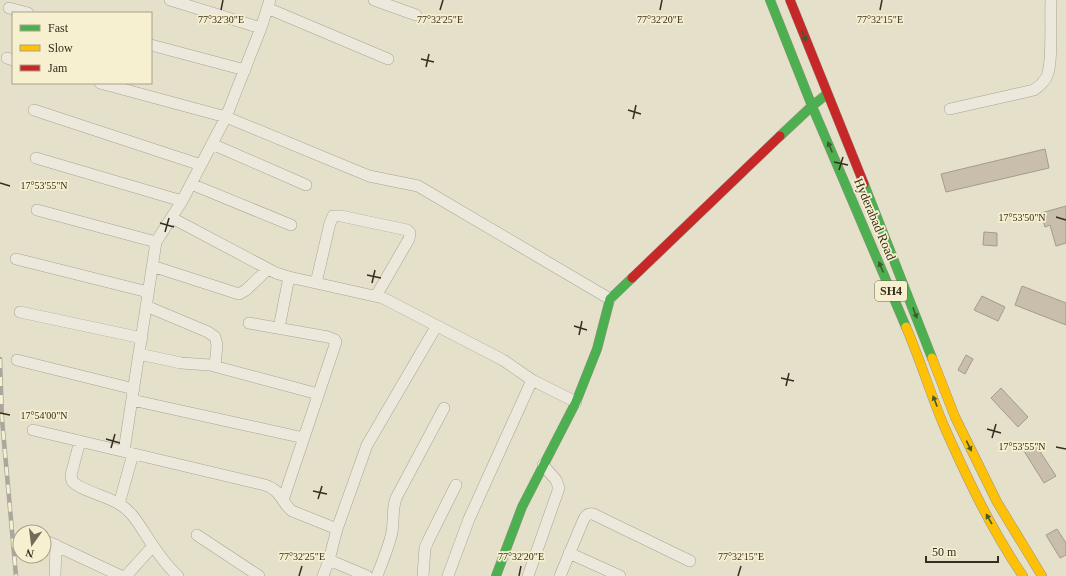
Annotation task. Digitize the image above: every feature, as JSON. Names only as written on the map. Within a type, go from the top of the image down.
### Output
[{"type":"main road","name":"Hyderabad Road","points":[[770,0],[812,106],[909,334],[950,438],[979,502],[1005,549],[1023,576]]},
{"type":"main road","name":"Hyderabad Road","points":[[790,0],[955,417],[997,502],[1042,576]]},
{"type":"main road","points":[[496,576],[522,507],[576,402],[597,349],[610,299],[812,106],[827,94]]},
{"type":"street","points":[[170,0],[261,28]]},
{"type":"street","points":[[374,0],[416,15]]},
{"type":"street","points":[[950,109],[1034,90],[1044,82],[1048,74],[1050,62],[1051,0]]},
{"type":"street","points":[[119,504],[129,452],[133,395],[156,242],[182,201],[226,117],[269,4],[388,60]]},
{"type":"street","points":[[9,8],[24,12]]},
{"type":"street","points":[[152,45],[245,70]]},
{"type":"street","points":[[104,84],[226,117],[369,176],[418,186],[610,299]]},
{"type":"street","points":[[34,110],[201,165]]},
{"type":"street","points":[[212,144],[306,185]]},
{"type":"street","points":[[36,158],[182,201]]},
{"type":"street","points":[[191,184],[291,225]]},
{"type":"street","points":[[37,210],[156,242]]},
{"type":"street","points":[[316,283],[333,216],[341,216],[407,230],[410,233],[409,239],[376,296]]},
{"type":"street","points":[[172,218],[268,269],[289,277],[376,296],[503,360],[532,380],[576,402]]},
{"type":"street","points":[[16,259],[148,292]]},
{"type":"street","points":[[152,266],[240,294],[268,269]]},
{"type":"street","points":[[279,328],[289,277]]},
{"type":"street","points":[[146,306],[215,336],[217,345],[215,366]]},
{"type":"street","points":[[20,312],[142,338]]},
{"type":"street","points":[[249,322],[328,337],[335,340],[336,346],[318,394],[283,500]]},
{"type":"street","points":[[323,576],[337,529],[367,445],[436,327]]},
{"type":"street","points":[[139,354],[181,363],[206,364],[215,366],[318,394]]},
{"type":"street","points":[[17,360],[133,395],[304,438]]},
{"type":"street","points":[[448,576],[469,519],[532,380]]},
{"type":"street","points":[[377,576],[393,526],[394,505],[396,498],[444,408]]},
{"type":"street","points":[[33,430],[265,485],[275,490],[292,511],[337,529]]},
{"type":"street","points":[[80,441],[71,476],[72,481],[78,486],[119,504],[132,515],[153,546],[178,576]]},
{"type":"street","points":[[528,576],[559,488],[556,480],[543,465]]},
{"type":"street","points":[[423,576],[424,556],[428,540],[456,485]]},
{"type":"street","points":[[560,576],[584,518],[589,514],[594,514],[690,561]]},
{"type":"street","points":[[197,535],[259,576]]},
{"type":"street","points":[[52,543],[121,576]]},
{"type":"street","points":[[55,576],[56,545]]},
{"type":"street","points":[[126,576],[153,546]]},
{"type":"street","points":[[569,553],[620,576]]},
{"type":"street","points":[[329,560],[367,576]]},
{"type":"building","points":[[1045,149],[1049,168],[946,192],[941,174]]},
{"type":"building","points":[[1066,206],[1066,243],[1056,246],[1050,225],[1045,227],[1041,213]]},
{"type":"building","points":[[984,232],[997,233],[997,246],[983,245]]},
{"type":"building","points":[[1022,286],[1066,303],[1066,325],[1015,305]]},
{"type":"building","points":[[982,296],[1005,307],[998,321],[974,310]]},
{"type":"building","points":[[966,355],[973,359],[965,374],[958,370]]},
{"type":"building","points":[[1001,388],[1028,417],[1018,427],[991,398]]},
{"type":"building","points":[[1035,444],[1056,476],[1044,483],[1024,451]]},
{"type":"building","points":[[1057,529],[1066,543],[1066,555],[1060,558],[1046,535]]},
{"type":"railway","points":[[0,359],[2,419],[16,576]]},
{"type":"traffic: fast","points":[[770,0],[812,106],[906,327]]},
{"type":"traffic: fast","points":[[780,136],[827,94]]},
{"type":"traffic: fast","points":[[864,184],[932,358]]},
{"type":"traffic: fast","points":[[496,576],[522,507],[576,402],[597,349],[610,299],[632,278]]},
{"type":"traffic: slow","points":[[906,327],[939,414],[962,465],[990,522],[1023,576]]},
{"type":"traffic: slow","points":[[932,358],[955,417],[997,502],[1042,576]]},
{"type":"traffic: jam","points":[[790,0],[864,184]]},
{"type":"traffic: jam","points":[[632,278],[780,136]]}]
